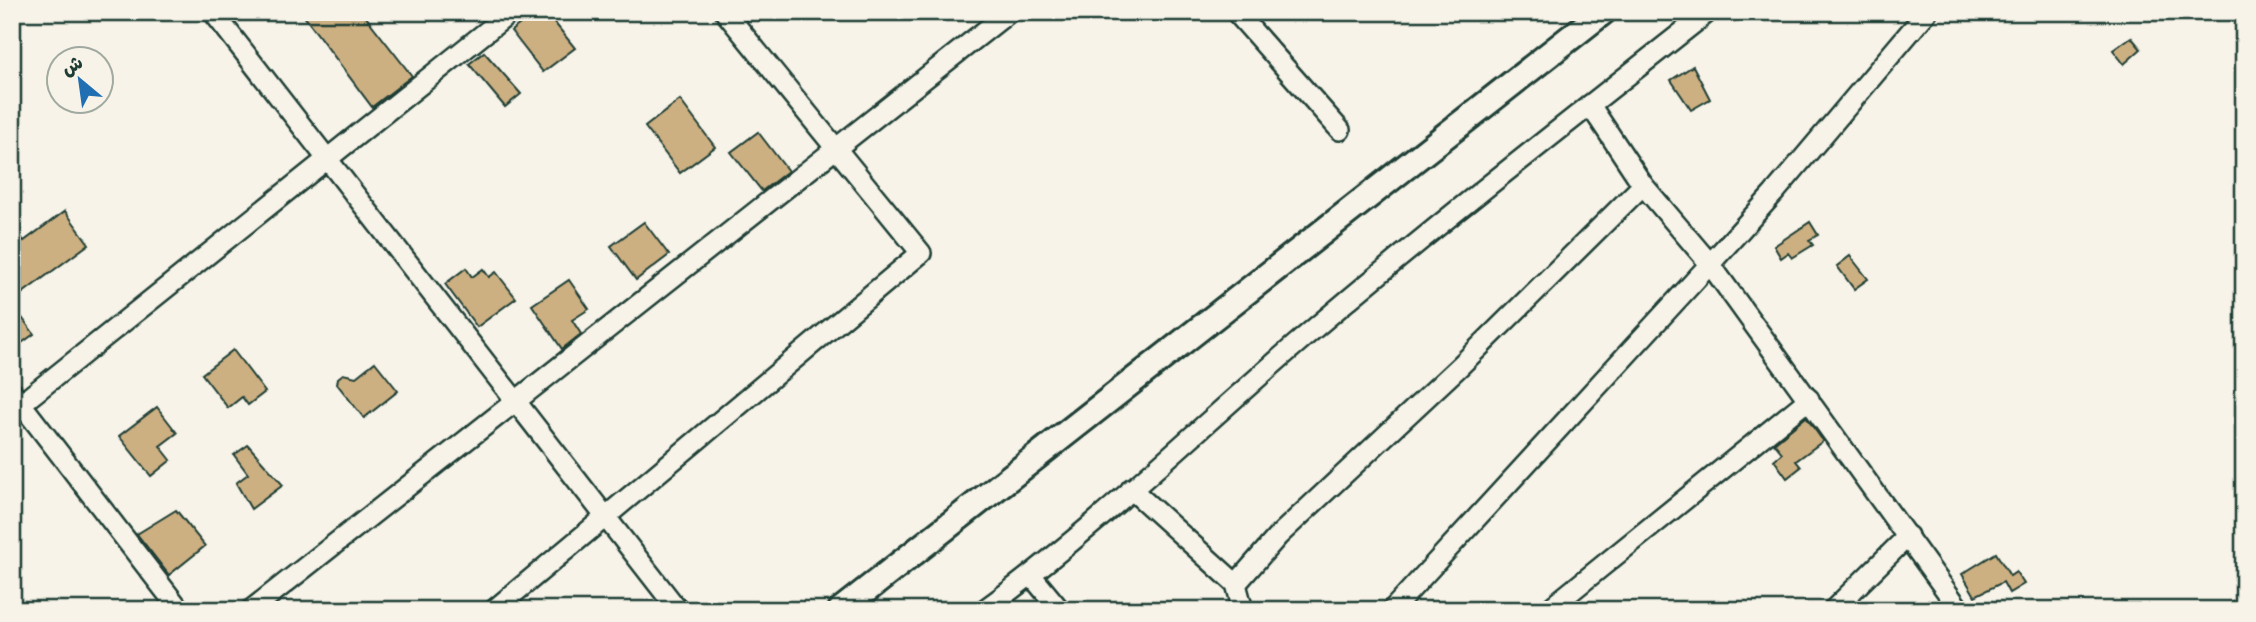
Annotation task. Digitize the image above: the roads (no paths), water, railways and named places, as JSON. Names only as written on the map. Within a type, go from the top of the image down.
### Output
[{"type":"street","points":[[213,12],[678,610]]},
{"type":"street","points":[[180,610],[15,402],[511,12]]},
{"type":"street","points":[[494,610],[921,253],[725,12]]},
{"type":"street","points":[[251,610],[1009,12]]},
{"type":"street","points":[[1236,12],[1340,130]]},
{"type":"street","points":[[841,610],[1603,12]]},
{"type":"street","points":[[984,610],[1061,553],[1131,489],[1432,229],[1708,12]]},
{"type":"street","points":[[1392,610],[1774,193],[1927,12]]},
{"type":"street","points":[[1590,105],[1643,185],[1710,264],[1960,610]]},
{"type":"street","points":[[1236,584],[1287,527],[1460,366],[1643,185]]},
{"type":"street","points":[[1560,606],[1809,399]]},
{"type":"street","points":[[1131,489],[1236,584],[1243,610]]},
{"type":"street","points":[[1833,610],[1908,536]]},
{"type":"street","points":[[1031,575],[1060,610]]}]
